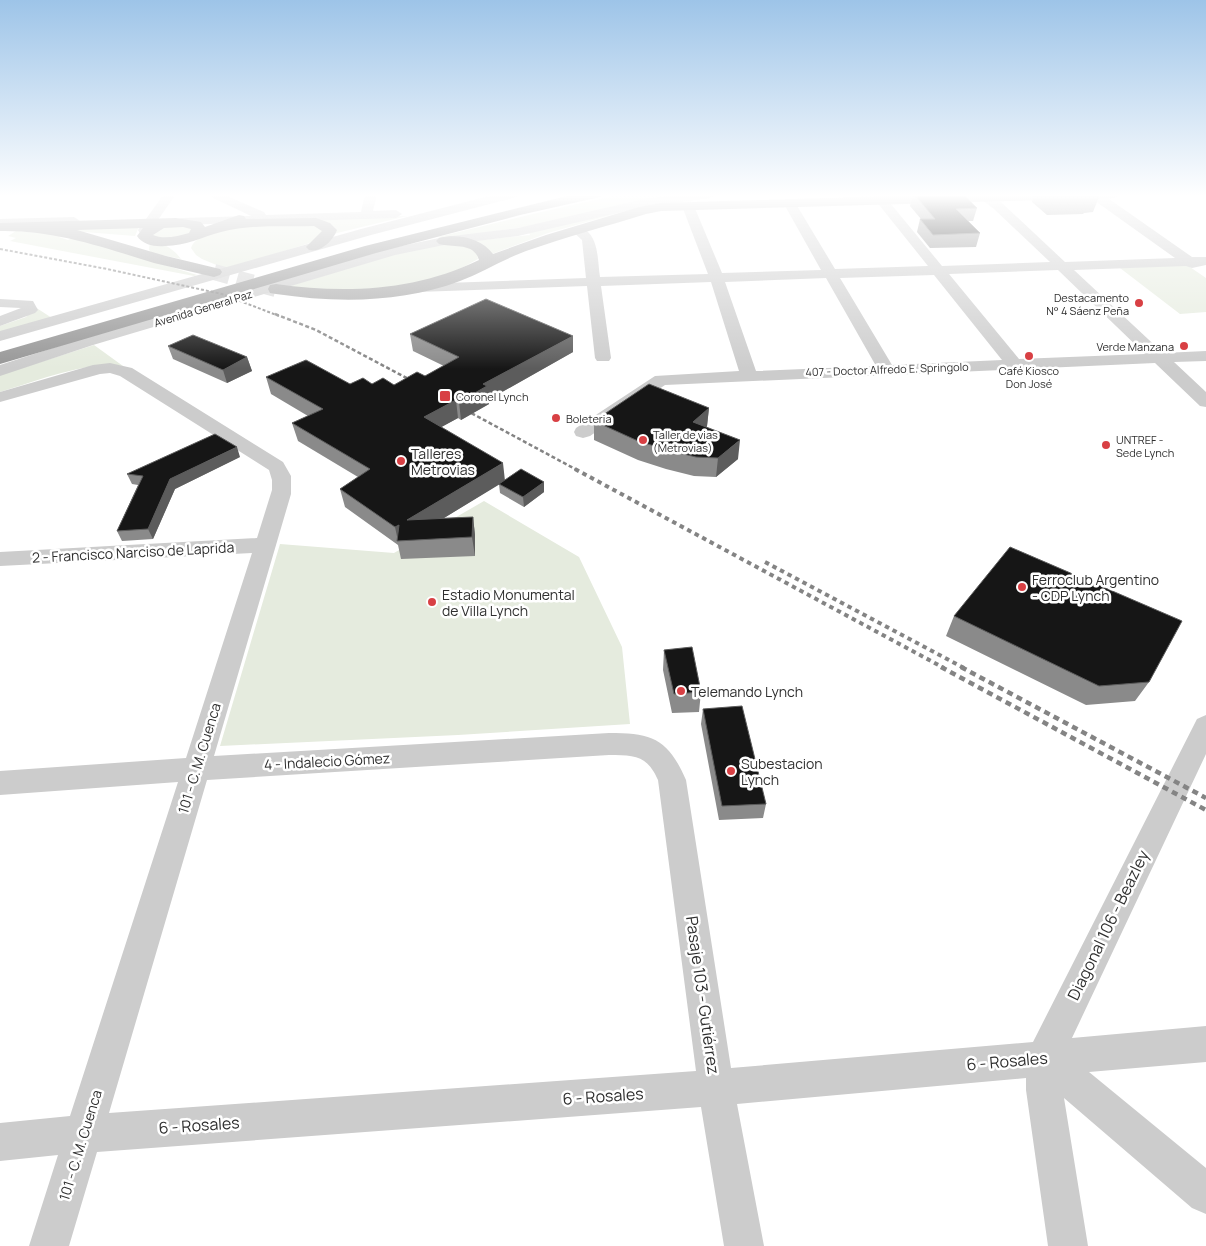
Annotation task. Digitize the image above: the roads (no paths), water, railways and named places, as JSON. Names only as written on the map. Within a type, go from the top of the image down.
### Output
[{"type":"highway","name":"Avenida General Paz","points":[[0,358],[243,271],[317,252]]},
{"type":"highway","name":"Avenida General Paz","points":[[0,346],[71,332],[277,283],[371,252]]},
{"type":"main road","points":[[137,252],[209,271],[190,262],[184,252]]},
{"type":"main road","points":[[484,252],[487,255],[488,262]]},
{"type":"main road","points":[[277,283],[338,294],[417,288],[458,276],[511,252]]},
{"type":"street","name":"Avenida General Paz","points":[[243,271],[297,252]]},
{"type":"street","name":"Avenida General Paz","points":[[277,283],[395,252]]},
{"type":"street","points":[[590,252],[603,358]]},
{"type":"street","points":[[711,252],[716,278],[749,376]]},
{"type":"street","points":[[815,252],[886,369]]},
{"type":"street","points":[[923,252],[1014,364]]},
{"type":"street","points":[[1047,252],[1206,402]]},
{"type":"street","points":[[1175,252],[1206,273]]},
{"type":"street","points":[[417,288],[1206,261]]},
{"type":"street","points":[[0,303],[28,304],[30,310],[0,321]]},
{"type":"street","name":"Avenida General Paz","points":[[0,336],[71,332]]},
{"type":"street","name":"Avenida General Paz","points":[[0,371],[71,332]]},
{"type":"street","name":"407 - Doctor Alfredo E. Springolo","points":[[583,432],[662,380],[1206,356]]},
{"type":"street","name":"101 - C. M. Cuenca","points":[[8,395],[99,368],[110,368],[126,372],[276,466],[281,473],[283,482],[49,1246]]},
{"type":"street","points":[[0,413],[8,395]]},
{"type":"street","name":"2 - Francisco Narciso de Laprida","points":[[0,559],[265,545]]},
{"type":"street","name":"Diagonal 106 - Beazley","points":[[1044,1058],[1172,792],[1206,726]]},
{"type":"street","name":"4 - Indalecio Gómez","points":[[0,783],[609,744],[632,744],[652,750]]},
{"type":"street","name":"Pasaje 103 - Gutiérrez","points":[[652,750],[665,763],[672,780],[716,1088],[744,1246]]},
{"type":"street","name":"6 - Rosales","points":[[0,1142],[84,1134],[716,1088],[1206,1044]]},
{"type":"street","points":[[1044,1058],[1206,1194]]},
{"type":"street","points":[[1044,1058],[1044,1090],[1068,1246]]},
{"type":"tunnel","points":[[214,272],[276,289]]},
{"type":"railway","points":[[17,252],[107,269],[222,294],[279,316]]},
{"type":"railway","points":[[275,314],[316,330],[418,384]]},
{"type":"railway","points":[[460,407],[577,470]]},
{"type":"railway","points":[[575,469],[944,668]]},
{"type":"railway","points":[[765,562],[964,668]]},
{"type":"railway","points":[[941,667],[1206,810]]},
{"type":"railway","points":[[961,667],[1206,798]]},
{"type":"place","name":"Destacamento N° 4 Sáenz Peña","points":[[1139,303]]},
{"type":"place","name":"Verde Manzana","points":[[1184,346]]},
{"type":"place","name":"Café Kiosco Don José","points":[[1029,356]]},
{"type":"place","name":"Coronel Lynch","points":[[445,396]]},
{"type":"place","name":"Boleteria","points":[[556,418]]},
{"type":"place","name":"Taller de vias (Metrovias)","points":[[643,440]]},
{"type":"place","name":"UNTREF - Sede Lynch","points":[[1106,445]]},
{"type":"place","name":"Talleres Metrovias","points":[[401,461]]},
{"type":"place","name":"Ferroclub Argentino - CDP Lynch","points":[[1022,587]]},
{"type":"place","name":"Estadio Monumental de Villa Lynch","points":[[432,602]]},
{"type":"place","name":"Telemando Lynch","points":[[681,691]]},
{"type":"place","name":"Subestacion Lynch","points":[[731,771]]}]
